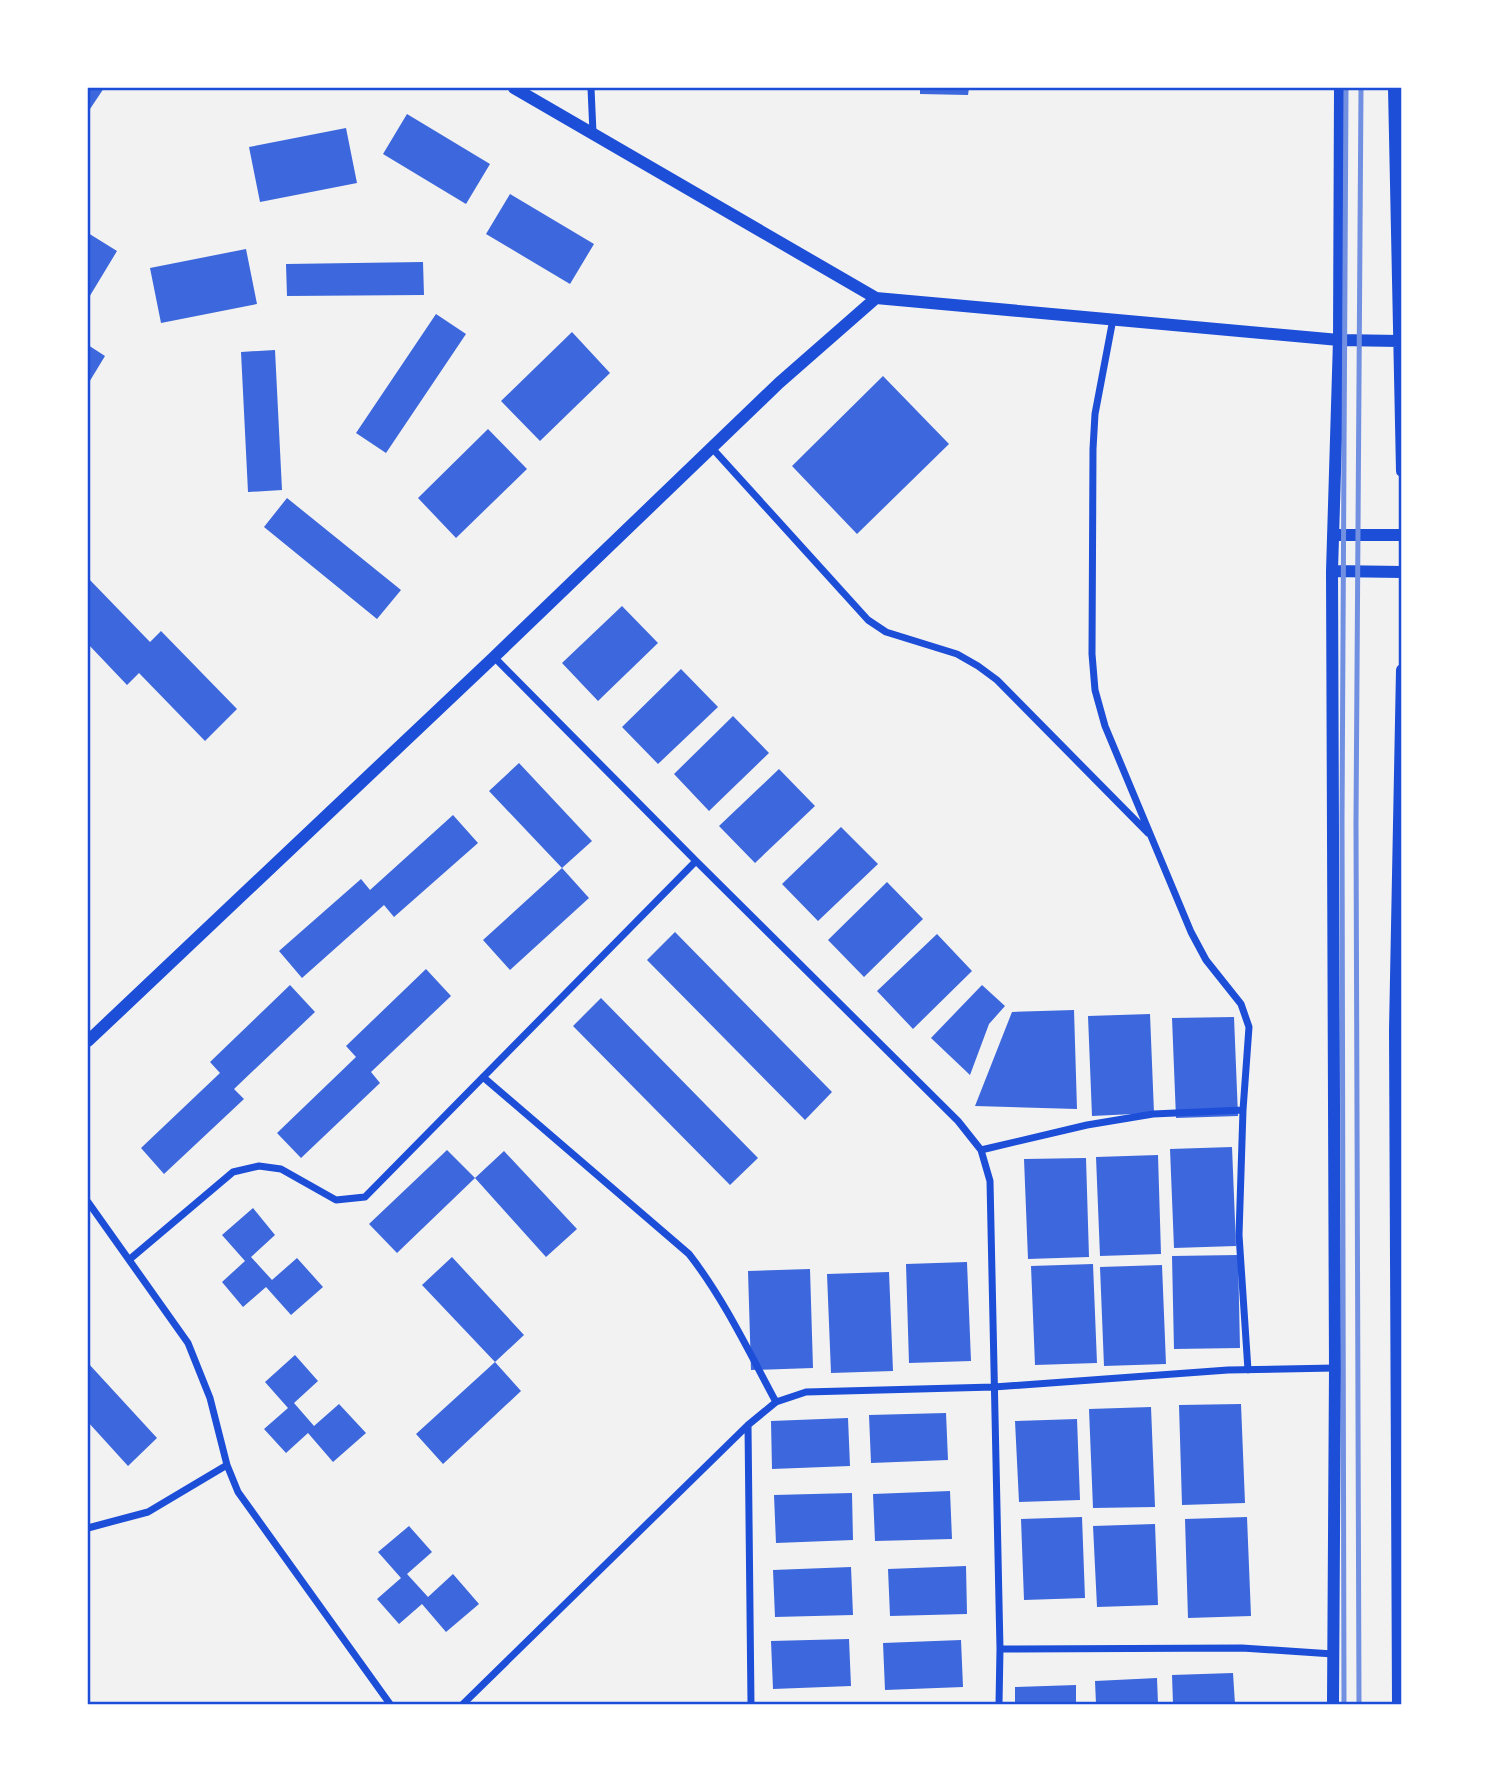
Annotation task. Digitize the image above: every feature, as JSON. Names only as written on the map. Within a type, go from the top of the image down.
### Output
[{"type":"street","points":[[513,88],[876,298],[1339,340],[1399,341]]},
{"type":"street","points":[[591,88],[593,133]]},
{"type":"street","points":[[1333,1704],[1335,1368],[1332,571],[1339,340],[1340,88]]},
{"type":"street","points":[[1394,88],[1402,471]]},
{"type":"street","points":[[88,1041],[779,383],[876,298]]},
{"type":"street","points":[[1113,319],[1095,414],[1093,449],[1091,654],[1095,690],[1105,726],[1191,932],[1206,960],[1241,1004],[1249,1027],[1239,1235],[1248,1370]]},
{"type":"street","points":[[712,448],[867,620],[886,632],[957,654],[997,680],[1151,836]]},
{"type":"street","points":[[1334,536],[1402,535]]},
{"type":"street","points":[[1332,571],[1402,572]]},
{"type":"street","points":[[494,657],[958,1121],[981,1150],[990,1181],[999,1704]]},
{"type":"street","points":[[1399,1696],[1398,1029],[1402,670]]},
{"type":"street","points":[[130,1259],[233,1172],[259,1166],[281,1169],[336,1200],[365,1197],[696,861]]},
{"type":"street","points":[[483,1077],[689,1254],[720,1298],[776,1402]]},
{"type":"street","points":[[981,1150],[1087,1125],[1153,1114],[1243,1110]]},
{"type":"street","points":[[88,1202],[188,1343],[211,1398],[227,1465],[238,1492],[390,1704]]},
{"type":"street","points":[[463,1704],[748,1425],[776,1402],[806,1392],[994,1387],[1248,1370],[1335,1368]]},
{"type":"street","points":[[748,1425],[751,1704]]},
{"type":"street","points":[[88,1528],[148,1512],[227,1465]]},
{"type":"street","points":[[1000,1649],[1242,1648],[1333,1654]]},
{"type":"building","points":[[88,88],[104,88],[88,112]]},
{"type":"building","points":[[920,88],[969,88],[968,95],[920,94]]},
{"type":"building","points":[[407,114],[490,164],[466,204],[383,154]]},
{"type":"building","points":[[346,128],[357,183],[260,202],[249,147]]},
{"type":"building","points":[[510,194],[594,244],[570,284],[486,234]]},
{"type":"building","points":[[88,233],[117,251],[88,299]]},
{"type":"building","points":[[246,249],[257,304],[161,323],[150,268]]},
{"type":"building","points":[[423,262],[424,295],[287,296],[286,264]]},
{"type":"building","points":[[436,314],[466,334],[386,453],[356,433]]},
{"type":"building","points":[[572,332],[610,373],[540,441],[501,401]]},
{"type":"building","points":[[88,345],[105,356],[88,384]]},
{"type":"building","points":[[275,350],[282,490],[248,492],[241,352]]},
{"type":"building","points":[[883,376],[949,444],[857,534],[792,466]]},
{"type":"building","points":[[488,429],[527,469],[456,538],[418,498]]},
{"type":"building","points":[[287,498],[401,590],[377,619],[264,527]]},
{"type":"building","points":[[88,578],[150,642],[161,631],[237,709],[205,741],[139,673],[127,685],[88,644]]},
{"type":"building","points":[[622,606],[658,643],[598,701],[562,663]]},
{"type":"building","points":[[681,669],[718,707],[658,764],[622,727]]},
{"type":"building","points":[[733,716],[769,753],[709,811],[674,774]]},
{"type":"building","points":[[519,763],[592,841],[562,868],[489,791]]},
{"type":"building","points":[[779,769],[815,806],[755,863],[719,826]]},
{"type":"building","points":[[453,815],[478,843],[394,917],[384,905],[302,978],[279,951],[361,879],[370,890]]},
{"type":"building","points":[[841,827],[878,864],[818,921],[782,884]]},
{"type":"building","points":[[562,868],[589,898],[510,970],[483,940]]},
{"type":"building","points":[[887,882],[923,919],[864,977],[828,940]]},
{"type":"building","points":[[675,932],[832,1092],[805,1120],[647,960]]},
{"type":"building","points":[[937,934],[972,971],[913,1029],[877,991]]},
{"type":"building","points":[[426,969],[451,996],[371,1072],[380,1083],[301,1158],[277,1133],[356,1057],[346,1046]]},
{"type":"building","points":[[290,985],[315,1012],[234,1089],[244,1099],[164,1174],[141,1148],[220,1073],[210,1062]]},
{"type":"building","points":[[982,985],[1005,1006],[989,1024],[970,1075],[931,1038]]},
{"type":"building","points":[[601,998],[758,1158],[730,1185],[573,1026]]},
{"type":"building","points":[[1074,1010],[1077,1109],[975,1106],[1012,1012]]},
{"type":"building","points":[[1150,1014],[1154,1113],[1092,1116],[1088,1016]]},
{"type":"building","points":[[1234,1017],[1238,1116],[1176,1118],[1172,1018]]},
{"type":"building","points":[[1232,1147],[1236,1246],[1174,1248],[1170,1149]]},
{"type":"building","points":[[447,1150],[475,1178],[397,1253],[369,1224]]},
{"type":"building","points":[[504,1151],[577,1229],[546,1257],[475,1178]]},
{"type":"building","points":[[1158,1155],[1161,1254],[1100,1256],[1096,1157]]},
{"type":"building","points":[[1086,1158],[1089,1257],[1028,1259],[1024,1159]]},
{"type":"building","points":[[253,1208],[275,1235],[251,1257],[272,1280],[297,1258],[323,1287],[291,1315],[266,1287],[243,1307],[222,1282],[245,1261],[222,1235]]},
{"type":"building","points":[[1238,1255],[1240,1348],[1174,1349],[1172,1256]]},
{"type":"building","points":[[452,1257],[524,1335],[495,1362],[422,1285]]},
{"type":"building","points":[[967,1262],[971,1361],[909,1363],[906,1264]]},
{"type":"building","points":[[1093,1264],[1097,1363],[1035,1365],[1031,1266]]},
{"type":"building","points":[[1162,1265],[1166,1364],[1104,1366],[1100,1267]]},
{"type":"building","points":[[810,1269],[813,1368],[751,1370],[748,1271]]},
{"type":"building","points":[[889,1272],[893,1371],[831,1373],[827,1274]]},
{"type":"building","points":[[295,1355],[318,1381],[294,1403],[314,1426],[339,1404],[366,1433],[333,1462],[308,1433],[286,1453],[264,1429],[288,1408],[265,1382]]},
{"type":"building","points":[[495,1362],[521,1391],[443,1464],[416,1434]]},
{"type":"building","points":[[88,1363],[157,1438],[128,1466],[88,1422]]},
{"type":"building","points":[[1241,1404],[1245,1503],[1182,1505],[1179,1405]]},
{"type":"building","points":[[1151,1407],[1155,1507],[1093,1508],[1089,1409]]},
{"type":"building","points":[[946,1413],[948,1460],[871,1463],[869,1415]]},
{"type":"building","points":[[848,1418],[850,1466],[772,1469],[771,1421]]},
{"type":"building","points":[[1077,1419],[1080,1500],[1019,1502],[1015,1421]]},
{"type":"building","points":[[950,1491],[952,1539],[875,1541],[873,1494]]},
{"type":"building","points":[[852,1493],[853,1540],[776,1543],[774,1495]]},
{"type":"building","points":[[1082,1517],[1085,1598],[1024,1600],[1021,1519]]},
{"type":"building","points":[[1247,1517],[1251,1616],[1188,1618],[1185,1519]]},
{"type":"building","points":[[1155,1524],[1158,1605],[1097,1607],[1093,1526]]},
{"type":"building","points":[[409,1526],[432,1552],[407,1574],[428,1597],[453,1574],[479,1604],[446,1632],[422,1604],[399,1624],[377,1599],[401,1578],[378,1552]]},
{"type":"building","points":[[966,1566],[967,1614],[890,1616],[888,1569]]},
{"type":"building","points":[[851,1567],[853,1615],[775,1617],[773,1570]]},
{"type":"building","points":[[849,1639],[851,1686],[773,1689],[771,1641]]},
{"type":"building","points":[[961,1640],[963,1687],[885,1690],[883,1643]]},
{"type":"building","points":[[1233,1673],[1235,1704],[1173,1704],[1172,1675]]},
{"type":"building","points":[[1157,1678],[1158,1704],[1096,1704],[1095,1681]]},
{"type":"building","points":[[1076,1685],[1076,1704],[1015,1704],[1015,1687]]},
{"type":"railway","points":[[1344,1704],[1342,821],[1346,88]]},
{"type":"railway","points":[[1359,1704],[1356,822],[1361,88]]}]
